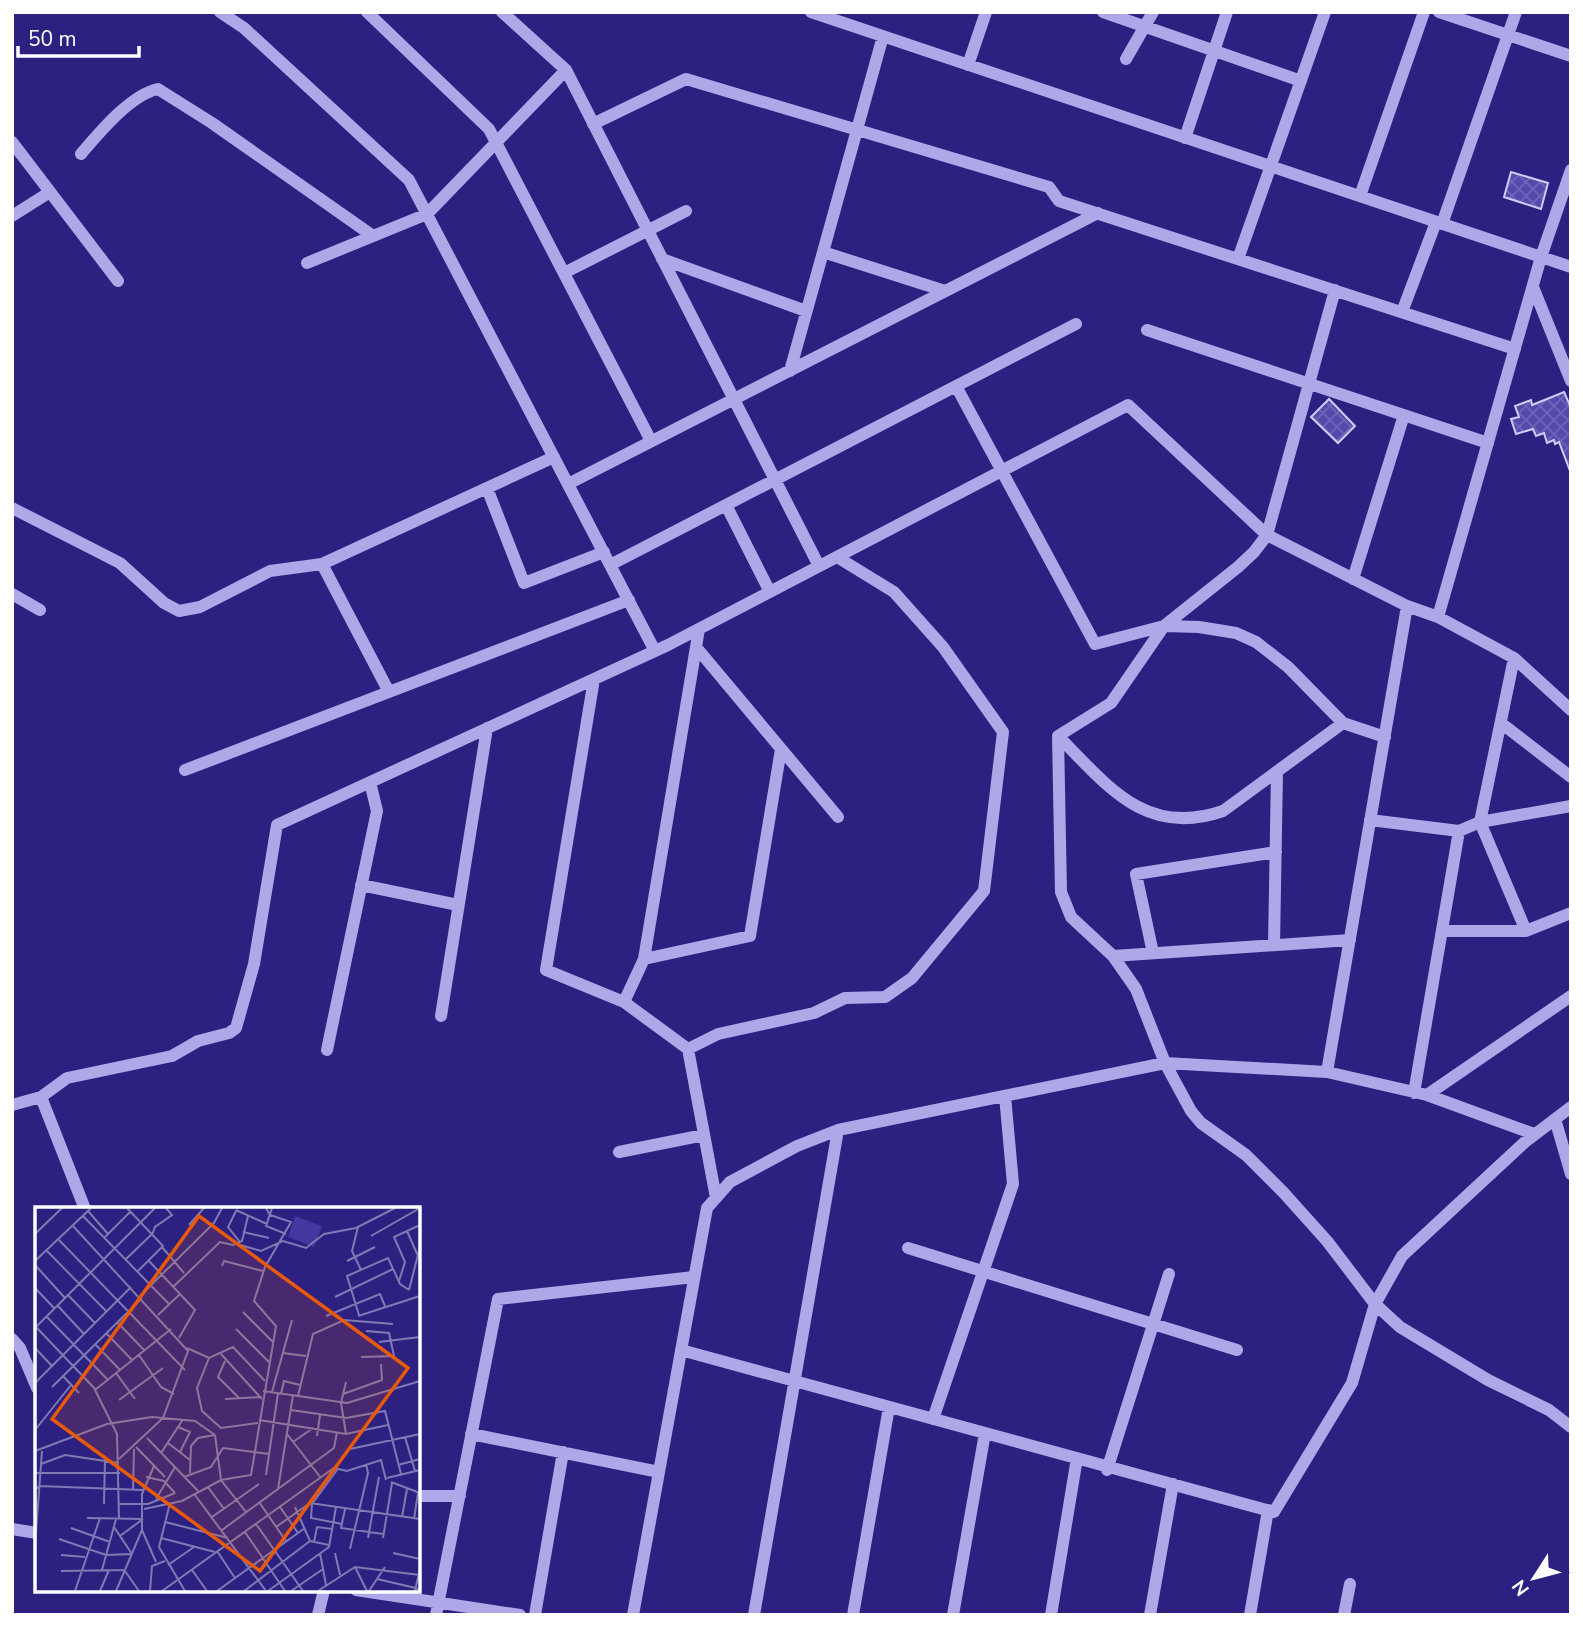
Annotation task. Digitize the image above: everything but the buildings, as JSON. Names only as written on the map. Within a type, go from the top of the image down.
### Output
[{"type":"street","points":[[220,12],[244,28],[409,180],[655,651]]},
{"type":"street","points":[[367,12],[489,129],[651,441]]},
{"type":"street","points":[[502,12],[565,70],[819,566]]},
{"type":"street","points":[[811,12],[1571,267]]},
{"type":"street","points":[[968,65],[986,12]]},
{"type":"street","points":[[1103,12],[1301,81]]},
{"type":"street","points":[[1126,59],[1153,12]]},
{"type":"street","points":[[1185,138],[1227,12]]},
{"type":"street","points":[[1238,259],[1325,12]]},
{"type":"street","points":[[1360,197],[1423,12]]},
{"type":"street","points":[[1439,12],[1571,56]]},
{"type":"street","points":[[1402,312],[1439,223],[1516,12]]},
{"type":"street","points":[[790,371],[883,36]]},
{"type":"street","points":[[307,263],[428,214],[565,70]]},
{"type":"street","points":[[593,124],[686,79],[1049,187],[1059,201],[1515,349]]},
{"type":"street","points":[[81,154],[101,131],[145,92],[158,89],[212,123],[373,236]]},
{"type":"street","points":[[12,142],[118,281]]},
{"type":"street","points":[[1438,617],[1541,257],[1571,170]]},
{"type":"street","points":[[12,216],[50,192]]},
{"type":"street","points":[[564,273],[686,211]]},
{"type":"street","points":[[568,484],[1098,213]]},
{"type":"street","points":[[823,252],[945,291]]},
{"type":"street","points":[[662,259],[806,311]]},
{"type":"street","points":[[1533,287],[1571,381]]},
{"type":"street","points":[[1058,736],[1111,703],[1164,626],[1238,567],[1267,535],[1335,290]]},
{"type":"street","points":[[610,565],[1076,324]]},
{"type":"street","points":[[1147,330],[1488,443]]},
{"type":"street","points":[[956,386],[1095,644],[1164,626],[1199,627],[1236,633],[1256,642],[1288,667],[1343,723],[1385,737]]},
{"type":"street","points":[[12,1105],[41,1097],[67,1078],[172,1056],[198,1041],[236,1028],[254,964],[277,825],[655,651],[1128,405],[1267,535],[1407,606],[1438,617],[1514,658],[1571,710]]},
{"type":"street","points":[[1353,579],[1404,415]]},
{"type":"street","points":[[12,508],[120,563],[164,603],[179,611],[200,607],[270,571],[322,564],[554,457]]},
{"type":"street","points":[[487,488],[524,583],[604,552]]},
{"type":"street","points":[[726,505],[770,592]]},
{"type":"street","points":[[688,1049],[718,1034],[814,1013],[845,998],[886,997],[912,978],[984,891],[1003,732],[943,647],[894,592],[837,557]]},
{"type":"street","points":[[322,564],[388,692]]},
{"type":"street","points":[[12,594],[40,610]]},
{"type":"street","points":[[185,770],[628,600]]},
{"type":"street","points":[[1327,1073],[1407,606]]},
{"type":"street","points":[[624,1002],[644,959],[699,629]]},
{"type":"street","points":[[696,647],[838,817]]},
{"type":"street","points":[[1514,658],[1480,822],[1526,931]]},
{"type":"street","points":[[594,679],[546,970],[624,1002],[688,1049],[716,1198]]},
{"type":"street","points":[[1058,736],[1115,792],[1138,808],[1167,817],[1203,818],[1223,811],[1343,723]]},
{"type":"street","points":[[1500,723],[1571,777]]},
{"type":"street","points":[[440,1016],[487,728]]},
{"type":"street","points":[[1058,736],[1061,892],[1070,917],[1112,956],[1136,989],[1165,1063],[1196,1117],[1246,1155],[1283,1192],[1327,1241],[1376,1304],[1400,1327],[1488,1380],[1549,1410],[1571,1427]]},
{"type":"street","points":[[644,959],[750,936],[781,749]]},
{"type":"street","points":[[1275,944],[1276,772]]},
{"type":"street","points":[[327,1050],[377,811],[370,782]]},
{"type":"street","points":[[1370,820],[1460,831],[1480,822],[1571,806]]},
{"type":"street","points":[[1421,1094],[1443,931],[1460,831]]},
{"type":"street","points":[[1153,953],[1136,874],[1276,852]]},
{"type":"street","points":[[361,886],[458,905]]},
{"type":"street","points":[[1443,931],[1526,931],[1571,912]]},
{"type":"street","points":[[1112,956],[1350,940]]},
{"type":"street","points":[[1421,1094],[1571,996]]},
{"type":"street","points":[[633,1615],[707,1208],[730,1182],[797,1146],[838,1130],[1165,1063],[1327,1073],[1421,1094],[1534,1134]]},
{"type":"street","points":[[933,1419],[1013,1184],[1005,1096]]},
{"type":"street","points":[[41,1097],[84,1207]]},
{"type":"street","points":[[681,1350],[1274,1512],[1352,1382],[1376,1304],[1402,1256],[1534,1134],[1571,1107]]},
{"type":"street","points":[[1555,1119],[1571,1174]]},
{"type":"street","points":[[754,1615],[838,1130]]},
{"type":"street","points":[[618,1152],[704,1135]]},
{"type":"street","points":[[908,1248],[1237,1350]]},
{"type":"street","points":[[1107,1468],[1169,1274]]},
{"type":"street","points":[[437,1609],[498,1299],[694,1277]]},
{"type":"street","points":[[12,1339],[20,1348],[35,1383]]},
{"type":"street","points":[[853,1615],[889,1407]]},
{"type":"street","points":[[953,1615],[985,1433]]},
{"type":"street","points":[[471,1434],[659,1472]]},
{"type":"street","points":[[535,1615],[563,1452]]},
{"type":"street","points":[[1051,1615],[1077,1458]]},
{"type":"street","points":[[1150,1615],[1172,1484]]},
{"type":"street","points":[[420,1496],[460,1496]]},
{"type":"street","points":[[1250,1615],[1268,1510]]},
{"type":"street","points":[[12,1529],[35,1533]]},
{"type":"street","points":[[1344,1615],[1350,1584]]},
{"type":"street","points":[[318,1615],[324,1592]]},
{"type":"street","points":[[365,1592],[437,1609],[520,1615]]}]
